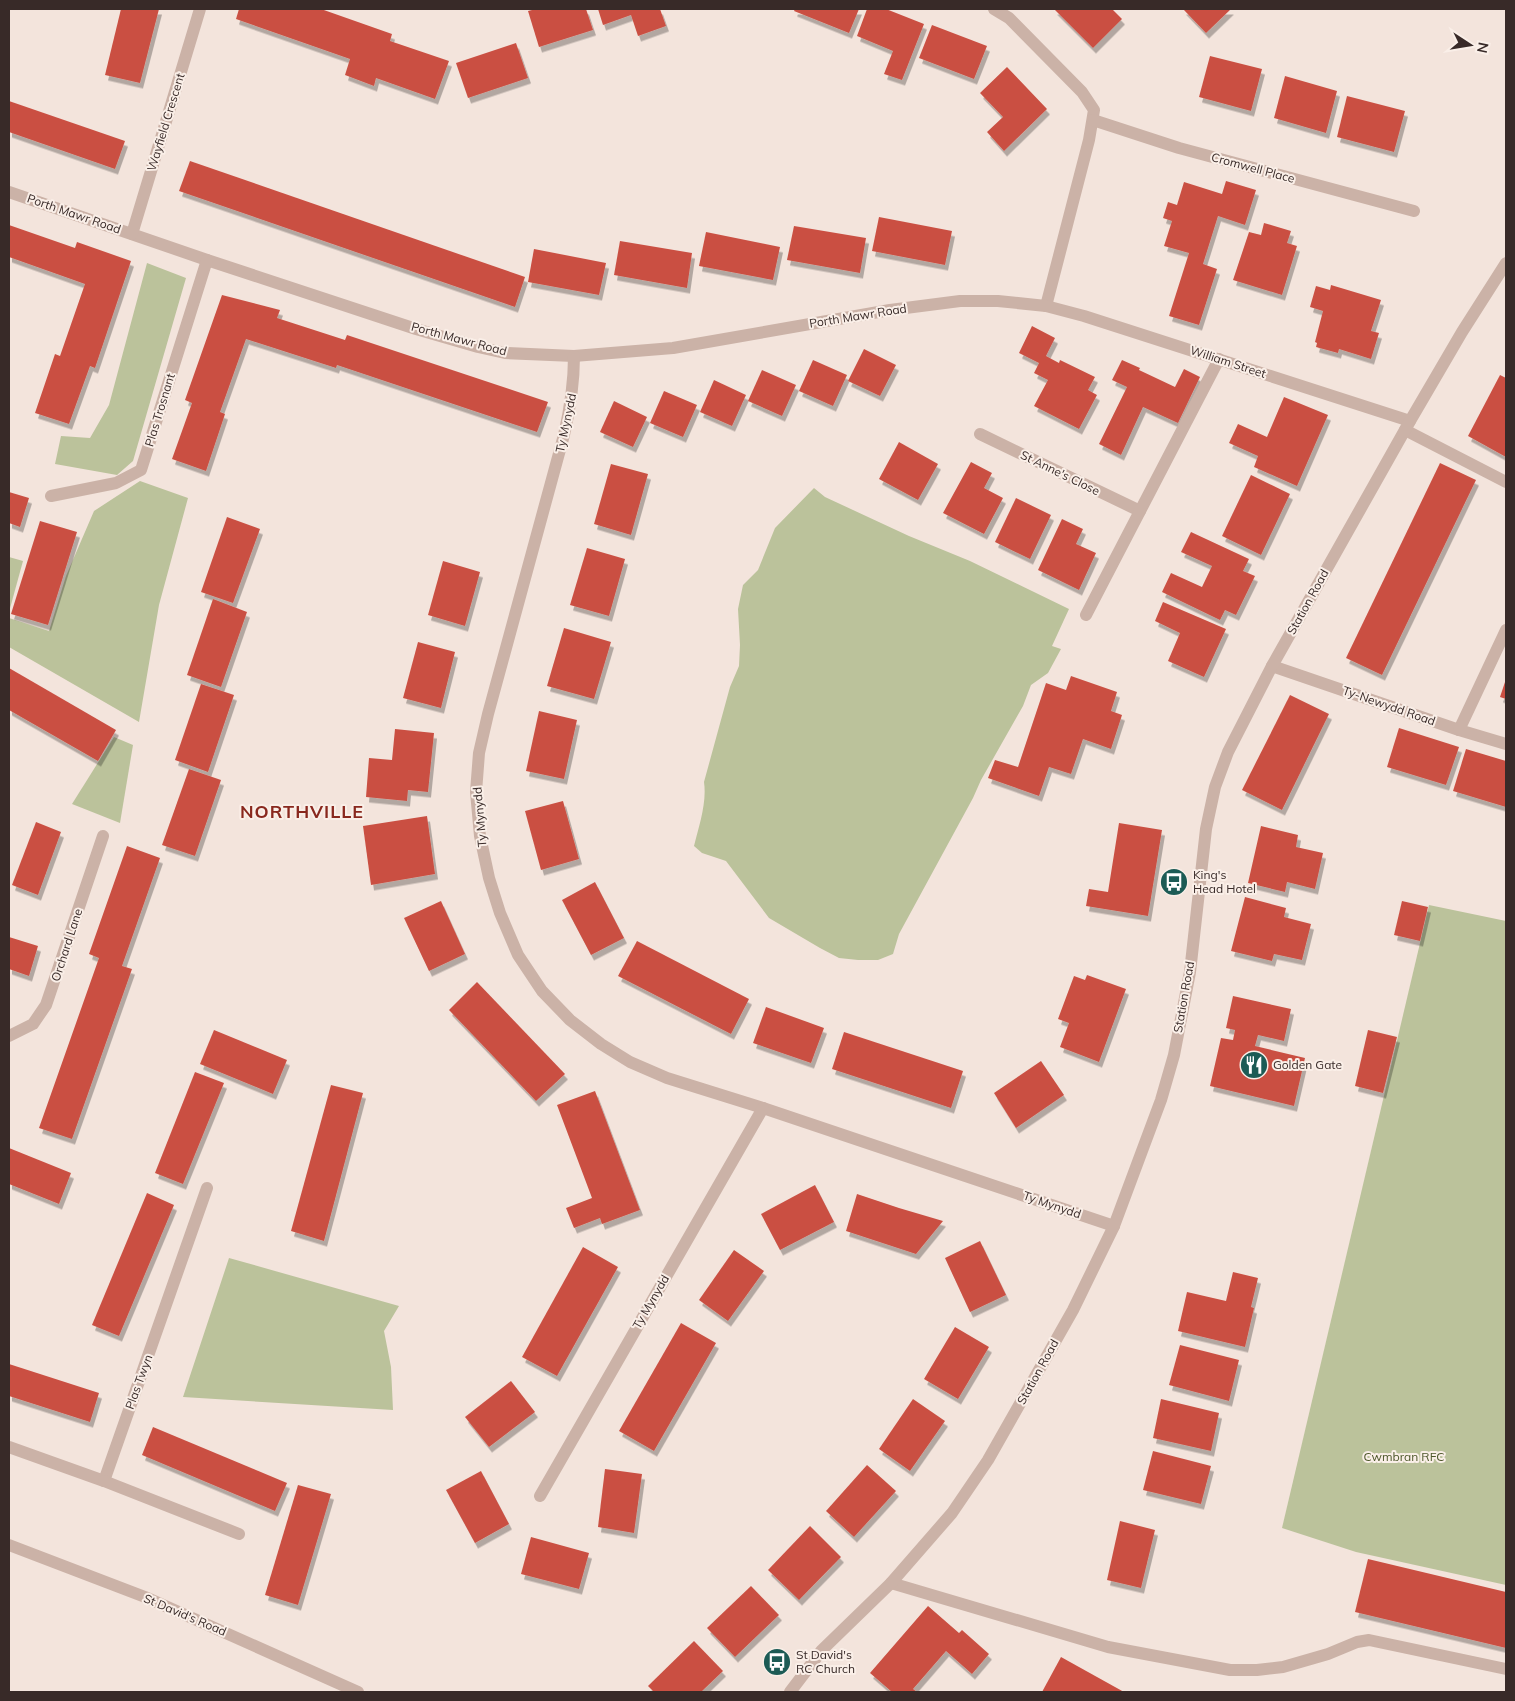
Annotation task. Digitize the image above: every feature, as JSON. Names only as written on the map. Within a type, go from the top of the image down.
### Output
[{"type":"street","name":"Wayfield Crescent","points":[[132,234],[200,9]]},
{"type":"street","points":[[994,9],[1009,18],[1082,92],[1094,110],[1046,306]]},
{"type":"street","name":"Cromwell Place","points":[[1093,120],[1179,148],[1414,211]]},
{"type":"street","name":"Porth Mawr Road","points":[[9,192],[416,329],[478,347],[523,354],[574,356],[673,348],[890,310],[960,301],[998,301],[1046,306]]},
{"type":"street","name":"Plas Trosnant","points":[[51,496],[116,483],[141,470],[207,260]]},
{"type":"street","name":"Station Road","points":[[790,1692],[822,1650],[891,1583],[952,1513],[988,1460],[1072,1310],[1114,1226],[1162,1100],[1174,1055],[1190,972],[1206,829],[1215,787],[1228,752],[1272,666],[1407,425],[1462,332],[1506,263]]},
{"type":"street","name":"William Street","points":[[1046,306],[1219,359],[1407,425],[1506,482]]},
{"type":"street","name":"Ty Mynydd","points":[[574,356],[571,404],[564,435],[479,753],[476,792],[480,836],[489,878],[500,913],[518,955],[542,991],[570,1020],[630,1062],[667,1078],[763,1108],[1114,1226]]},
{"type":"street","points":[[1086,615],[1219,359]]},
{"type":"street","name":"St Anne's Close","points":[[980,434],[1140,512]]},
{"type":"street","points":[[1459,730],[1506,630]]},
{"type":"street","name":"Ty-Newydd Road","points":[[1272,666],[1459,730],[1506,744]]},
{"type":"street","name":"Orchard Lane","points":[[9,1036],[33,1024],[46,1005],[103,836]]},
{"type":"street","name":"Ty Mynydd","points":[[540,1496],[763,1108]]},
{"type":"street","name":"Plas Twyn","points":[[104,1481],[208,1188]]},
{"type":"street","points":[[9,1447],[104,1481],[239,1534]]},
{"type":"street","name":"St David's Road","points":[[9,1545],[145,1597],[358,1692]]},
{"type":"street","points":[[891,1583],[1108,1647],[1230,1670],[1283,1667],[1328,1654],[1357,1642],[1369,1640],[1506,1670]]},
{"type":"green space","points":[[147,263],[186,278],[133,461],[117,475],[55,464],[61,436],[90,438],[109,405]]},
{"type":"green space","points":[[140,481],[188,498],[159,605],[139,722],[9,647],[9,618],[49,631],[66,576],[94,511]]},
{"type":"green space","points":[[814,488],[825,497],[909,536],[970,561],[1069,609],[1052,646],[1061,649],[1048,673],[1031,685],[1023,706],[981,780],[899,934],[893,954],[878,960],[839,958],[769,918],[726,861],[702,853],[694,846],[703,806],[704,782],[730,687],[739,666],[738,609],[743,585],[758,570],[775,528]]},
{"type":"green space","points":[[9,557],[23,561],[9,612]]},
{"type":"green space","points":[[114,737],[133,745],[120,823],[72,804]]},
{"type":"green space","name":"Cwmbran RFC","points":[[1429,905],[1506,921],[1506,1585],[1356,1552],[1282,1528]]},
{"type":"green space","points":[[229,1258],[399,1306],[384,1331],[391,1367],[393,1410],[183,1397]]},
{"type":"building","points":[[121,9],[159,9],[140,83],[105,75]]},
{"type":"building","points":[[239,9],[321,9],[392,34],[390,41],[449,61],[435,99],[376,78],[374,86],[345,75],[350,59],[236,19]]},
{"type":"building","points":[[536,9],[586,9],[593,30],[539,47],[528,11]]},
{"type":"building","points":[[598,9],[660,9],[666,26],[638,36],[631,15],[603,25]]},
{"type":"building","points":[[795,9],[859,9],[849,33],[794,11]]},
{"type":"building","points":[[867,9],[886,9],[924,24],[902,80],[884,74],[893,51],[857,36]]},
{"type":"building","points":[[1054,9],[1112,9],[1122,19],[1093,48]]},
{"type":"building","points":[[1183,9],[1231,9],[1206,33]]},
{"type":"building","points":[[932,25],[987,46],[974,79],[919,58]]},
{"type":"building","points":[[516,43],[528,78],[468,98],[456,63]]},
{"type":"building","points":[[1210,56],[1262,69],[1251,111],[1199,97]]},
{"type":"building","points":[[1007,67],[1047,109],[1004,151],[987,132],[1003,117],[980,93]]},
{"type":"building","points":[[1285,76],[1337,91],[1326,133],[1274,118]]},
{"type":"building","points":[[1347,96],[1405,111],[1394,152],[1337,137]]},
{"type":"building","points":[[9,101],[125,141],[115,169],[9,132]]},
{"type":"building","points":[[190,161],[525,277],[515,307],[179,191]]},
{"type":"building","points":[[1226,181],[1256,190],[1245,225],[1218,216],[1203,264],[1217,269],[1199,325],[1169,316],[1189,253],[1164,246],[1172,221],[1163,218],[1168,202],[1177,205],[1184,182],[1222,194]]},
{"type":"building","points":[[879,217],[952,231],[945,265],[872,251]]},
{"type":"building","points":[[1264,223],[1291,231],[1287,243],[1297,246],[1282,295],[1233,280],[1249,232],[1261,235]]},
{"type":"building","points":[[9,225],[75,248],[77,242],[131,261],[95,368],[90,366],[69,424],[35,413],[55,354],[60,356],[85,284],[9,257]]},
{"type":"building","points":[[794,226],[866,238],[860,273],[787,260]]},
{"type":"building","points":[[706,232],[780,247],[773,280],[699,266]]},
{"type":"building","points":[[620,241],[692,253],[687,288],[614,275]]},
{"type":"building","points":[[534,249],[606,263],[599,295],[528,282]]},
{"type":"building","points":[[1331,285],[1381,300],[1371,331],[1379,333],[1371,359],[1339,349],[1338,353],[1316,347],[1317,343],[1315,342],[1323,311],[1310,307],[1316,286],[1330,290]]},
{"type":"building","points":[[222,295],[280,310],[277,318],[345,340],[347,335],[548,402],[537,432],[337,365],[336,368],[246,339],[220,412],[225,414],[206,471],[172,459],[192,403],[185,400]]},
{"type":"building","points":[[1032,326],[1055,338],[1046,356],[1059,363],[1060,360],[1095,377],[1088,390],[1097,395],[1079,429],[1034,406],[1048,380],[1034,373],[1039,363],[1019,353]]},
{"type":"building","points":[[864,349],[896,365],[880,396],[848,381]]},
{"type":"building","points":[[813,360],[847,375],[833,406],[799,391]]},
{"type":"building","points":[[1122,360],[1175,387],[1184,369],[1200,377],[1178,423],[1143,407],[1121,455],[1099,444],[1127,387],[1112,380]]},
{"type":"building","points":[[762,370],[796,385],[782,416],[748,401]]},
{"type":"building","points":[[1500,375],[1506,378],[1506,457],[1468,436]]},
{"type":"building","points":[[714,380],[746,395],[732,426],[700,412]]},
{"type":"building","points":[[664,391],[697,405],[683,437],[650,423]]},
{"type":"building","points":[[1284,397],[1328,415],[1297,486],[1254,467],[1258,456],[1229,443],[1238,424],[1267,437]]},
{"type":"building","points":[[614,401],[647,417],[633,447],[600,432]]},
{"type":"building","points":[[899,442],[938,464],[918,500],[879,479]]},
{"type":"building","points":[[971,462],[992,473],[984,488],[1003,498],[984,534],[943,513]]},
{"type":"building","points":[[1440,463],[1476,480],[1382,675],[1346,658]]},
{"type":"building","points":[[611,464],[648,474],[631,535],[594,524]]},
{"type":"building","points":[[1251,475],[1290,494],[1261,555],[1222,536]]},
{"type":"building","points":[[9,492],[29,498],[20,527],[9,523]]},
{"type":"building","points":[[1016,498],[1051,515],[1030,559],[995,542]]},
{"type":"building","points":[[227,517],[260,529],[233,603],[201,592]]},
{"type":"building","points":[[1062,519],[1083,529],[1076,544],[1096,553],[1079,590],[1038,570]]},
{"type":"building","points":[[40,521],[77,532],[48,625],[11,614]]},
{"type":"building","points":[[1191,532],[1249,559],[1243,571],[1255,576],[1236,615],[1225,610],[1220,620],[1162,592],[1171,573],[1202,587],[1212,566],[1181,552]]},
{"type":"building","points":[[587,548],[625,559],[609,616],[570,605]]},
{"type":"building","points":[[443,561],[480,572],[465,626],[428,615]]},
{"type":"building","points":[[213,599],[247,612],[221,687],[187,675]]},
{"type":"building","points":[[1163,602],[1226,629],[1204,677],[1168,661],[1180,633],[1155,621]]},
{"type":"building","points":[[564,628],[611,642],[594,699],[547,686]]},
{"type":"building","points":[[418,642],[455,652],[441,708],[403,698]]},
{"type":"building","points":[[9,668],[116,730],[98,761],[9,710]]},
{"type":"building","points":[[1071,676],[1117,692],[1111,711],[1122,715],[1111,749],[1083,739],[1071,774],[1049,767],[1039,796],[988,778],[995,760],[1018,767],[1046,683],[1066,690]]},
{"type":"building","points":[[1506,679],[1506,699],[1500,697]]},
{"type":"building","points":[[201,684],[234,695],[208,772],[175,760]]},
{"type":"building","points":[[1290,695],[1329,714],[1282,810],[1242,790]]},
{"type":"building","points":[[539,711],[577,720],[564,779],[526,771]]},
{"type":"building","points":[[1399,728],[1459,747],[1446,785],[1387,767]]},
{"type":"building","points":[[395,729],[434,733],[428,792],[408,790],[407,801],[366,797],[369,758],[392,760]]},
{"type":"building","points":[[1466,749],[1506,761],[1506,807],[1453,791]]},
{"type":"building","points":[[189,769],[221,780],[195,856],[162,845]]},
{"type":"building","points":[[563,801],[579,859],[541,870],[525,811]]},
{"type":"building","points":[[427,816],[435,874],[371,885],[363,826]]},
{"type":"building","points":[[36,822],[61,832],[38,895],[12,885]]},
{"type":"building","points":[[1119,823],[1162,830],[1148,916],[1086,906],[1089,889],[1108,892]]},
{"type":"building","points":[[1261,826],[1298,835],[1296,847],[1323,853],[1315,889],[1287,882],[1285,892],[1248,883]]},
{"type":"building","points":[[127,846],[160,858],[122,966],[132,969],[72,1139],[39,1128],[99,958],[89,954]]},
{"type":"building","points":[[595,882],[624,938],[591,955],[562,900]]},
{"type":"building","points":[[1245,897],[1286,908],[1284,917],[1311,924],[1302,960],[1274,954],[1272,961],[1231,951]]},
{"type":"building","points":[[441,901],[465,954],[429,971],[404,918]]},
{"type":"building","points":[[1402,901],[1428,907],[1420,941],[1394,935]]},
{"type":"building","points":[[9,937],[38,946],[29,976],[9,969]]},
{"type":"building","points":[[637,941],[749,999],[731,1034],[618,976]]},
{"type":"building","points":[[1087,975],[1126,989],[1099,1062],[1060,1047],[1069,1023],[1058,1019],[1074,976],[1085,980]]},
{"type":"building","points":[[477,982],[565,1074],[536,1101],[449,1010]]},
{"type":"building","points":[[1233,996],[1291,1009],[1284,1041],[1258,1035],[1255,1046],[1305,1058],[1294,1106],[1210,1086],[1221,1038],[1233,1040],[1235,1030],[1226,1028]]},
{"type":"building","points":[[766,1007],[824,1028],[811,1063],[753,1043]]},
{"type":"building","points":[[214,1030],[287,1060],[273,1094],[200,1064]]},
{"type":"building","points":[[1368,1030],[1397,1037],[1383,1093],[1355,1086]]},
{"type":"building","points":[[844,1032],[963,1071],[951,1108],[832,1069]]},
{"type":"building","points":[[1041,1061],[1064,1095],[1016,1128],[994,1093]]},
{"type":"building","points":[[195,1072],[224,1083],[183,1184],[155,1173]]},
{"type":"building","points":[[331,1085],[363,1093],[324,1241],[291,1231]]},
{"type":"building","points":[[595,1091],[640,1210],[602,1224],[600,1218],[574,1228],[566,1208],[592,1198],[557,1105]]},
{"type":"building","points":[[9,1148],[71,1173],[59,1204],[9,1184]]},
{"type":"building","points":[[815,1185],[834,1222],[780,1250],[761,1214]]},
{"type":"building","points":[[147,1193],[174,1205],[119,1336],[92,1325]]},
{"type":"building","points":[[857,1194],[943,1221],[916,1254],[846,1231]]},
{"type":"building","points":[[980,1241],[1006,1295],[970,1312],[945,1258]]},
{"type":"building","points":[[583,1247],[618,1267],[557,1376],[522,1357]]},
{"type":"building","points":[[734,1250],[764,1271],[728,1321],[699,1300]]},
{"type":"building","points":[[1233,1272],[1258,1278],[1251,1307],[1254,1308],[1245,1347],[1178,1331],[1187,1292],[1226,1301]]},
{"type":"building","points":[[681,1323],[716,1343],[654,1451],[619,1431]]},
{"type":"building","points":[[955,1327],[989,1347],[958,1399],[924,1379]]},
{"type":"building","points":[[1180,1345],[1239,1360],[1229,1401],[1169,1385]]},
{"type":"building","points":[[9,1364],[99,1393],[90,1422],[9,1396]]},
{"type":"building","points":[[511,1381],[535,1412],[489,1447],[465,1417]]},
{"type":"building","points":[[913,1399],[945,1421],[910,1471],[879,1449]]},
{"type":"building","points":[[1161,1399],[1219,1413],[1211,1451],[1153,1438]]},
{"type":"building","points":[[153,1427],[287,1483],[275,1511],[142,1455]]},
{"type":"building","points":[[1153,1451],[1211,1466],[1201,1504],[1143,1490]]},
{"type":"building","points":[[867,1465],[896,1491],[854,1537],[826,1511]]},
{"type":"building","points":[[605,1469],[642,1474],[634,1533],[598,1527]]},
{"type":"building","points":[[481,1471],[509,1524],[475,1543],[446,1490]]},
{"type":"building","points":[[298,1485],[331,1494],[298,1605],[265,1595]]},
{"type":"building","points":[[1120,1521],[1155,1530],[1141,1588],[1107,1580]]},
{"type":"building","points":[[810,1526],[841,1557],[799,1600],[768,1570]]},
{"type":"building","points":[[531,1537],[589,1553],[579,1589],[521,1574]]},
{"type":"building","points":[[1368,1559],[1506,1592],[1506,1648],[1355,1612]]},
{"type":"building","points":[[751,1586],[779,1615],[735,1657],[707,1628]]},
{"type":"building","points":[[928,1606],[959,1633],[962,1630],[989,1654],[972,1674],[946,1651],[913,1689],[917,1692],[892,1692],[870,1673]]},
{"type":"building","points":[[694,1641],[723,1671],[701,1692],[654,1692],[648,1686]]},
{"type":"building","points":[[1061,1657],[1124,1692],[1042,1692]]},
{"type":"place","name":"King's Head Hotel","points":[[1174,882]]},
{"type":"place","name":"Golden Gate","points":[[1254,1065]]},
{"type":"place","name":"St David's RC Church","points":[[777,1662]]},
{"type":"district","name":"NORTHVILLE","points":[[302,812]]}]
